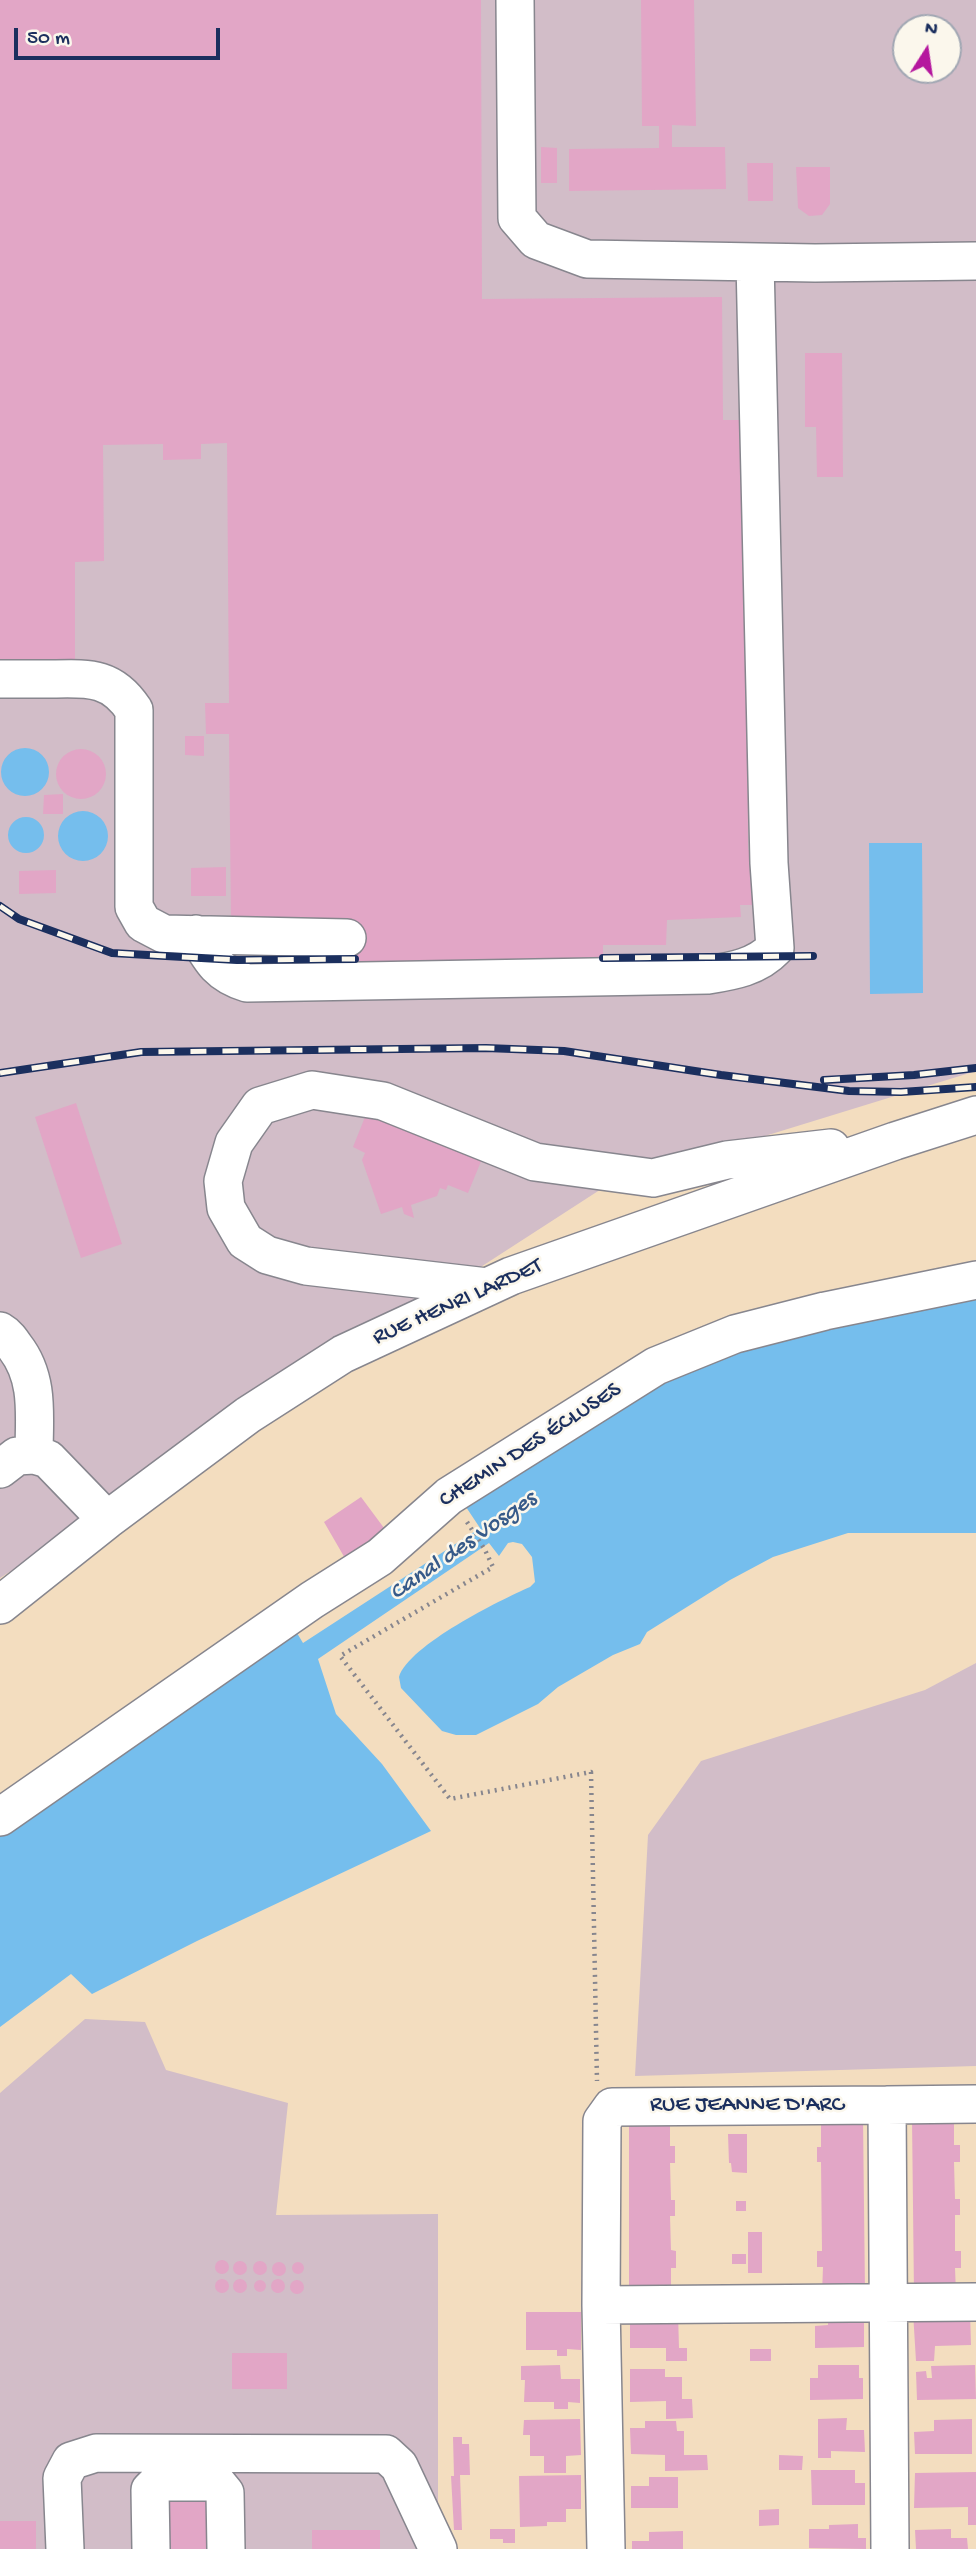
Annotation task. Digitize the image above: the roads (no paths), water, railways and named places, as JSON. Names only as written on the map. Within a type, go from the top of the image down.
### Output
[{"type":"street","points":[[515,0],[517,218],[536,240],[587,259],[755,262],[976,261]]},
{"type":"street","points":[[196,934],[210,958],[229,978],[247,983],[708,975],[741,970],[768,957],[775,948],[769,863],[755,262]]},
{"type":"street","points":[[0,679],[91,678],[109,684],[125,696],[134,710],[134,907],[143,923],[164,934],[347,938]]},
{"type":"street","points":[[487,1287],[306,1266],[267,1255],[245,1241],[226,1208],[223,1181],[234,1143],[260,1106],[313,1090],[383,1101],[535,1162],[653,1178],[727,1160],[895,1141]]},
{"type":"street","name":"RUE HENRI LARDET","points":[[0,1605],[107,1520],[248,1415],[343,1354],[511,1276],[976,1115]]},
{"type":"street","name":"CHEMIN DES ÉCLUSES","points":[[0,1817],[312,1600],[380,1558],[449,1496],[656,1366],[735,1334],[825,1311],[976,1280]]},
{"type":"street","points":[[0,1331],[25,1360],[33,1381],[34,1455]]},
{"type":"street","points":[[0,1469],[17,1456],[34,1455],[48,1459],[107,1520]]},
{"type":"street","name":"RUE JEANNE D'ARC","points":[[601,2305],[602,2121],[612,2107],[976,2104]]},
{"type":"street","points":[[887,2105],[890,2549]]},
{"type":"street","points":[[606,2549],[601,2305],[976,2302]]},
{"type":"street","points":[[65,2549],[62,2478],[71,2461],[96,2453],[123,2453],[386,2454],[399,2466],[438,2549]]},
{"type":"street","points":[[151,2549],[150,2490],[158,2482],[216,2482],[225,2493],[226,2549]]},
{"type":"water","points":[[25,748],[34,749],[42,755],[48,763],[48,781],[42,789],[34,795],[25,796],[16,795],[8,789],[2,781],[1,772],[2,763],[8,755],[16,749]]},
{"type":"water","points":[[83,811],[100,819],[108,836],[100,853],[83,861],[66,853],[58,836],[66,819]]},
{"type":"water","points":[[26,817],[38,823],[44,835],[38,847],[26,853],[14,847],[8,835],[14,823]]},
{"type":"water","points":[[869,843],[922,843],[923,993],[870,994]]},
{"type":"water","name":"Canal des Vosges","points":[[976,1293],[976,1533],[848,1533],[773,1557],[730,1580],[647,1632],[640,1644],[613,1655],[558,1687],[538,1704],[476,1735],[456,1735],[442,1731],[401,1688],[399,1677],[406,1664],[437,1638],[535,1582],[532,1557],[522,1544],[508,1543],[499,1556],[489,1543],[318,1659],[336,1714],[382,1764],[431,1831],[197,1941],[92,1994],[71,1974],[0,2027],[0,1826],[297,1633],[303,1643],[480,1528],[462,1501],[628,1398],[734,1348]]},
{"type":"railway","points":[[0,906],[19,919],[112,953],[237,960],[355,959]]},
{"type":"railway","points":[[603,958],[813,956]]},
{"type":"railway","points":[[0,1073],[141,1052],[486,1048],[564,1051],[849,1091],[901,1092],[976,1087]]},
{"type":"railway","points":[[824,1080],[976,1068]]}]
